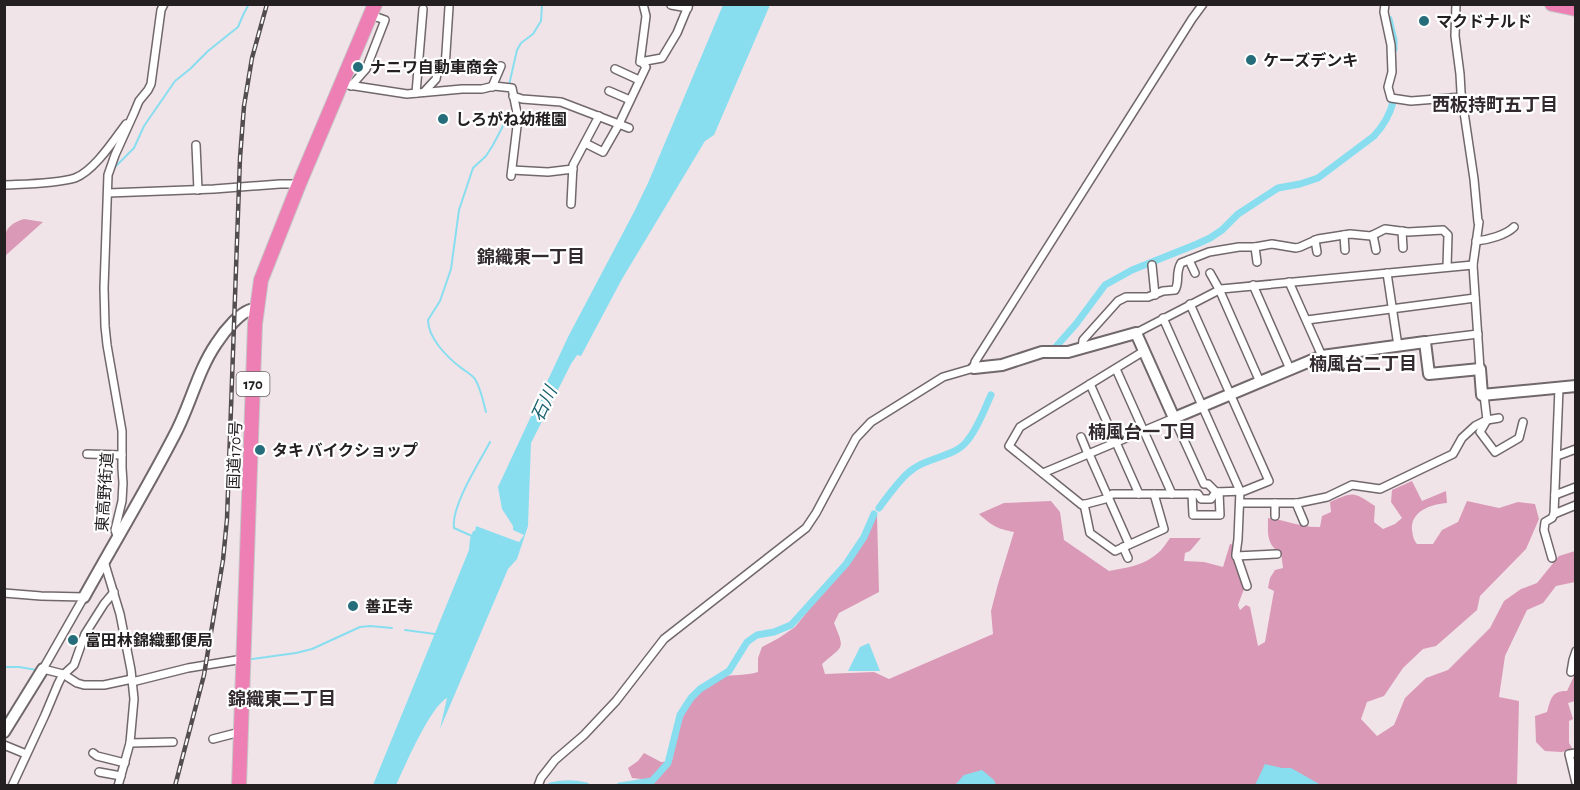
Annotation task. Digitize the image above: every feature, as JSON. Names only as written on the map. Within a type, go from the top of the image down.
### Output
[{"type":"highway","points":[[1552,4],[1575,9]]},
{"type":"highway","name":"国道170号","points":[[239,786],[256,309],[261,280],[299,184],[347,85],[373,10]]},
{"type":"street","points":[[4,185],[43,183],[75,177],[102,156],[132,118],[139,101],[148,90],[161,10],[164,4]]},
{"type":"street","points":[[585,143],[603,152],[646,67],[639,62],[646,16],[644,4]]},
{"type":"street","points":[[974,368],[975,362],[1203,4]]},
{"type":"street","points":[[1385,4],[1384,12],[1391,45],[1392,68],[1388,87],[1391,98],[1411,101],[1462,97]]},
{"type":"street","points":[[1456,4],[1455,36],[1479,222],[1473,264],[1482,395],[1484,395],[1486,420],[1480,432],[1495,452],[1519,438],[1523,422]]},
{"type":"street","points":[[642,62],[662,57],[676,33],[688,6],[671,5]]},
{"type":"street","points":[[420,93],[436,79],[436,74],[445,68],[449,7]]},
{"type":"street","points":[[420,93],[423,9]]},
{"type":"street","points":[[492,87],[501,66]]},
{"type":"street","points":[[615,69],[639,80]]},
{"type":"street","points":[[347,85],[407,94],[492,87],[512,88],[518,118],[512,173],[573,169]]},
{"type":"street","points":[[609,91],[630,100]]},
{"type":"street","points":[[513,96],[522,99],[561,102],[630,128]]},
{"type":"street","points":[[571,204],[573,165],[599,116]]},
{"type":"street","name":"東高野街道","points":[[84,597],[118,538],[115,530],[122,501],[122,431],[107,345],[104,288],[108,175],[132,118]]},
{"type":"street","points":[[196,145],[198,190]]},
{"type":"street","points":[[108,193],[299,184]]},
{"type":"street","points":[[1476,241],[1501,235],[1514,227]]},
{"type":"street","points":[[1082,348],[1083,340],[1118,301],[1123,298],[1148,297],[1163,291],[1175,290],[1179,265],[1209,252],[1272,244],[1300,247],[1315,240],[1344,235],[1366,236],[1385,230],[1443,230],[1448,235],[1448,267]]},
{"type":"street","points":[[1402,231],[1403,248]]},
{"type":"street","points":[[1344,235],[1346,250]]},
{"type":"street","points":[[1373,235],[1376,250]]},
{"type":"street","points":[[1315,240],[1317,252]]},
{"type":"street","points":[[1255,247],[1257,262]]},
{"type":"street","points":[[1227,250],[1228,258]]},
{"type":"street","points":[[1189,260],[1195,273]]},
{"type":"street","points":[[538,786],[541,778],[555,760],[584,735],[616,701],[664,639],[806,528],[856,438],[871,422],[943,377],[974,368],[1002,365],[1042,352],[1062,353],[1136,333],[1219,289],[1473,264]]},
{"type":"street","points":[[1152,265],[1155,295]]},
{"type":"street","points":[[1210,273],[1260,382]]},
{"type":"street","points":[[1387,273],[1398,346]]},
{"type":"street","points":[[1289,282],[1322,356]]},
{"type":"street","points":[[1253,285],[1290,369]]},
{"type":"street","points":[[1307,321],[1476,298]]},
{"type":"street","points":[[1190,304],[1269,480],[1240,491],[1218,492],[1208,484],[1204,484]]},
{"type":"street","points":[[118,538],[176,434],[215,344],[246,311],[256,309]]},
{"type":"street","points":[[1163,318],[1240,491],[1236,556],[1247,586]]},
{"type":"street","points":[[1136,333],[1204,484]]},
{"type":"street","points":[[1043,473],[1322,356],[1478,334]]},
{"type":"street","points":[[1425,342],[1429,374],[1480,369]]},
{"type":"street","points":[[1144,351],[1020,427],[1009,446],[1082,504],[1105,499],[1112,494],[1195,494],[1201,499],[1211,499],[1218,492]]},
{"type":"street","points":[[1116,369],[1172,494]]},
{"type":"street","points":[[1090,384],[1139,494]]},
{"type":"street","points":[[1484,395],[1575,386]]},
{"type":"street","points":[[1552,558],[1544,530],[1545,522],[1554,514],[1559,388]]},
{"type":"street","points":[[1240,503],[1296,503],[1327,497],[1352,485],[1380,489],[1453,454],[1466,434],[1486,420],[1499,418]]},
{"type":"street","points":[[1081,437],[1108,497],[1126,546],[1128,558]]},
{"type":"street","points":[[1557,456],[1575,449]]},
{"type":"street","points":[[87,454],[122,455]]},
{"type":"street","points":[[1204,484],[1195,494],[1193,515],[1220,515],[1218,492]]},
{"type":"street","points":[[1555,495],[1575,488]]},
{"type":"street","points":[[1084,504],[1090,533],[1115,551],[1164,529],[1154,494]]},
{"type":"street","points":[[1275,503],[1275,516]]},
{"type":"street","points":[[1296,503],[1304,522]]},
{"type":"street","points":[[1554,514],[1575,506]]},
{"type":"street","points":[[1236,556],[1277,554]]},
{"type":"street","points":[[104,561],[120,614],[134,699],[130,743],[118,786]]},
{"type":"street","points":[[4,592],[84,597],[4,732]]},
{"type":"street","points":[[12,786],[58,684],[74,665],[91,623],[114,592]]},
{"type":"street","points":[[1571,672],[1575,651]]},
{"type":"street","points":[[43,669],[90,686],[243,659]]},
{"type":"street","points":[[213,739],[240,732]]},
{"type":"street","points":[[130,743],[173,742]]},
{"type":"street","points":[[4,745],[26,754]]},
{"type":"street","points":[[93,753],[125,763]]},
{"type":"street","points":[[1575,753],[1569,754],[1575,783]]},
{"type":"street","points":[[99,772],[121,776]]},
{"type":"shaded area","points":[[24,219],[43,222],[5,256],[4,243],[8,229]]},
{"type":"shaded area","points":[[1412,481],[1422,501],[1446,491],[1447,503],[1429,507],[1418,513],[1412,523],[1417,544],[1433,544],[1442,530],[1458,522],[1467,501],[1499,508],[1518,502],[1535,504],[1539,519],[1526,549],[1480,596],[1477,610],[1436,646],[1423,649],[1403,668],[1384,696],[1367,702],[1361,719],[1377,736],[1394,725],[1405,698],[1426,678],[1448,670],[1490,628],[1504,601],[1521,589],[1537,583],[1559,556],[1575,551],[1575,582],[1556,586],[1543,603],[1527,610],[1505,656],[1499,697],[1519,701],[1517,785],[641,786],[641,779],[632,778],[628,768],[644,753],[661,762],[672,761],[682,718],[692,701],[715,680],[758,672],[758,658],[762,647],[795,627],[849,564],[877,515],[879,592],[839,613],[834,623],[841,643],[838,650],[822,664],[825,674],[874,672],[889,679],[993,634],[991,611],[1014,532],[995,526],[979,514],[1004,503],[1051,501],[1060,512],[1064,540],[1109,571],[1135,565],[1153,557],[1170,538],[1201,538],[1190,551],[1185,553],[1184,561],[1204,562],[1223,567],[1230,544],[1234,545],[1233,556],[1244,589],[1238,605],[1240,610],[1246,605],[1250,607],[1258,646],[1265,642],[1274,591],[1268,588],[1270,578],[1275,570],[1283,568],[1281,553],[1270,542],[1268,518],[1320,527],[1322,516],[1331,512],[1330,502],[1353,495],[1375,506],[1374,522],[1383,529],[1402,518],[1391,502],[1392,490]]},
{"type":"shaded area","points":[[1575,674],[1575,701],[1568,703],[1573,719],[1569,721],[1569,743],[1573,750],[1545,751],[1536,742],[1535,716],[1547,712],[1555,694],[1567,691]]},
{"type":"water","name":"石川","points":[[723,5],[770,5],[714,135],[705,141],[622,279],[581,356],[577,355],[571,364],[531,443],[528,526],[517,559],[508,569],[440,729],[447,698],[426,724],[396,785],[373,785],[469,550],[470,539],[476,526],[519,542],[524,535],[513,530],[513,526],[502,509],[498,487],[568,337],[648,183]]},
{"type":"water","points":[[869,643],[880,671],[848,671],[860,647]]},
{"type":"water","points":[[1265,764],[1291,768],[1321,785],[1255,785]]},
{"type":"water","points":[[982,770],[994,780],[996,785],[955,785],[964,775]]},
{"type":"waterway","points":[[113,169],[134,148],[144,126],[175,81],[238,27],[249,4]]},
{"type":"waterway","points":[[509,85],[517,50],[521,43],[533,34],[541,21],[542,4]]},
{"type":"waterway","points":[[1389,19],[1394,49]]},
{"type":"waterway","points":[[1053,350],[1105,285],[1132,270],[1210,238],[1238,214],[1278,188],[1318,178],[1374,136],[1386,120],[1393,102]]},
{"type":"waterway","points":[[486,412],[475,379],[439,346],[431,334],[428,320],[440,301],[451,269],[459,210],[473,168],[486,156],[505,122],[514,114]]},
{"type":"waterway","points":[[879,508],[909,472],[919,465],[949,454],[967,441],[991,395]]},
{"type":"waterway","points":[[472,536],[454,528],[454,519],[461,497],[490,442]]},
{"type":"waterway","points":[[620,786],[652,781],[668,763],[680,715],[691,698],[700,689],[729,671],[747,642],[757,635],[774,632],[791,625],[846,564],[864,537],[874,514]]},
{"type":"waterway","points":[[252,659],[312,649],[360,627],[392,628]]},
{"type":"waterway","points":[[405,630],[435,634]]},
{"type":"waterway","points":[[4,667],[37,670]]},
{"type":"waterway","points":[[163,671],[178,667]]},
{"type":"waterway","points":[[551,786],[560,784],[586,786]]},
{"type":"railway","points":[[175,786],[204,675],[223,560],[227,519],[240,158],[244,106],[252,58],[267,4]]},
{"type":"place","name":"マクドナルド","points":[[1424,21]]},
{"type":"place","name":"ケーズデンキ","points":[[1251,60]]},
{"type":"place","name":"ナニワ自動車商会","points":[[358,67]]},
{"type":"place","name":"しろがね幼稚園","points":[[443,119]]},
{"type":"place","name":"タキ バイクショップ","points":[[260,450]]},
{"type":"place","name":"善正寺","points":[[353,606]]},
{"type":"place","name":"富田林錦織郵便局","points":[[73,640]]},
{"type":"district","name":"西板持町五丁目","points":[[1495,105]]},
{"type":"district","name":"錦織東一丁目","points":[[531,257]]},
{"type":"district","name":"楠風台二丁目","points":[[1363,364]]},
{"type":"district","name":"楠風台一丁目","points":[[1142,432]]},
{"type":"district","name":"錦織東二丁目","points":[[282,699]]}]
